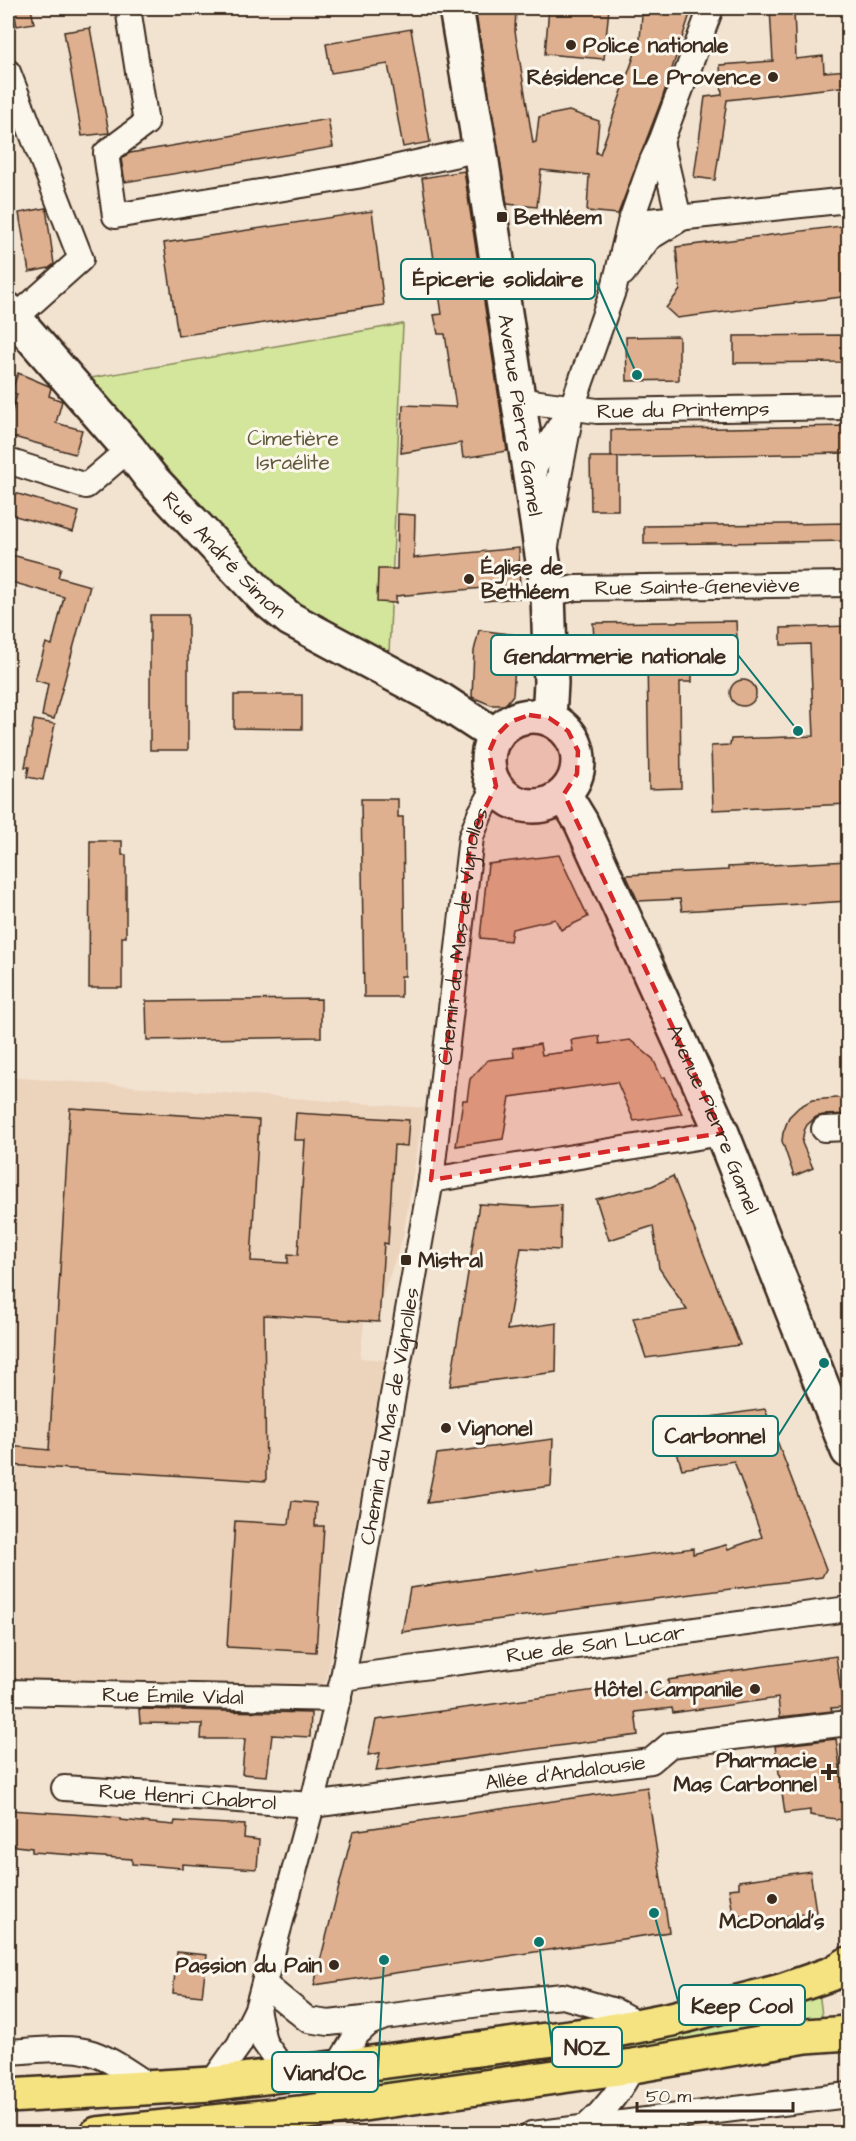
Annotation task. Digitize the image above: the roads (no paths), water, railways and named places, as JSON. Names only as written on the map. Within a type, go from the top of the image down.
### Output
[{"type":"main road","points":[[8,2096],[211,2084],[600,2033],[672,2019],[781,1991],[849,1964]]},
{"type":"main road","points":[[97,2133],[296,2123],[806,2036],[849,2033]]},
{"type":"street","points":[[128,8],[146,123],[106,153],[115,216],[357,176],[480,149]]},
{"type":"street","name":"Avenue Pierre Gamel","points":[[456,8],[546,579],[551,683],[549,718]]},
{"type":"street","points":[[546,579],[572,407],[614,288],[630,223],[711,8]]},
{"type":"street","points":[[8,72],[81,259],[11,314]]},
{"type":"street","points":[[661,142],[677,210],[683,218]]},
{"type":"street","points":[[630,223],[849,200]]},
{"type":"street","points":[[614,288],[630,261],[650,238],[683,218]]},
{"type":"street","name":"Rue André Simon","points":[[11,314],[129,449],[158,486],[264,598],[290,619],[441,700],[496,736]]},
{"type":"street","name":"Rue du Printemps","points":[[519,400],[597,411],[849,407]]},
{"type":"street","points":[[530,475],[572,407]]},
{"type":"street","points":[[8,461],[86,486],[129,449]]},
{"type":"street","name":"Rue Sainte-Geneviève","points":[[546,579],[575,588],[849,584]]},
{"type":"street","points":[[529,716],[549,718],[568,731],[578,752],[577,774],[564,794],[548,804],[528,806],[510,799],[496,786],[489,770],[489,752],[496,736],[510,722],[529,716]]},
{"type":"street","name":"Chemin du Mas de Vignolles","points":[[211,2084],[239,2045],[257,2009],[341,1689],[431,1180],[471,837],[480,814],[496,786]]},
{"type":"street","name":"Avenue Pierre Gamel","points":[[564,794],[581,822],[722,1133],[849,1451]]},
{"type":"street","points":[[824,1129],[849,1128]]},
{"type":"street","points":[[431,1180],[722,1133]]},
{"type":"street","name":"Rue de San Lucar","points":[[341,1689],[849,1609]]},
{"type":"street","name":"Rue Émile Vidal","points":[[8,1692],[341,1689]]},
{"type":"street","name":"Allée d'Andalousie","points":[[312,1806],[651,1761],[670,1745],[849,1723]]},
{"type":"street","name":"Rue Henri Chabrol","points":[[64,1788],[312,1806]]},
{"type":"street","points":[[264,1984],[308,2020],[329,2024],[480,2004],[563,1996],[615,2011],[641,2025]]},
{"type":"street","name":"Chemin du Mas de Vignolles","points":[[257,2009],[264,2042],[287,2075]]},
{"type":"street","points":[[336,2069],[357,2034],[369,2023],[385,2017]]},
{"type":"street","points":[[8,2052],[69,2050],[90,2052],[124,2069],[154,2089]]},
{"type":"street","points":[[585,2127],[613,2100],[625,2084],[633,2066]]},
{"type":"street","points":[[532,2133],[849,2094]]},
{"type":"place","name":"Police nationale","points":[[571,45]]},
{"type":"place","name":"Résidence Le Provence","points":[[773,77]]},
{"type":"place","name":"Bethléem","points":[[502,217]]},
{"type":"place","name":"Épicerie solidaire","points":[[637,375]]},
{"type":"place","name":"Église de Bethléem","points":[[469,579]]},
{"type":"place","name":"Gendarmerie nationale","points":[[798,731]]},
{"type":"place","name":"Mistral","points":[[406,1260]]},
{"type":"place","name":"Carbonnel","points":[[824,1363]]},
{"type":"place","name":"Vignonel","points":[[446,1428]]},
{"type":"place","name":"Hôtel Campanile","points":[[755,1689]]},
{"type":"place","name":"Pharmacie Mas Carbonnel","points":[[829,1772]]},
{"type":"place","name":"McDonald's","points":[[772,1899]]},
{"type":"place","name":"Keep Cool","points":[[654,1913]]},
{"type":"place","name":"NOZ","points":[[539,1942]]},
{"type":"place","name":"Viand'Oc","points":[[384,1960]]},
{"type":"place","name":"Passion du Pain","points":[[334,1965]]},
{"type":"park label","name":"Cimetière Israélite","points":[[293,450]]}]
